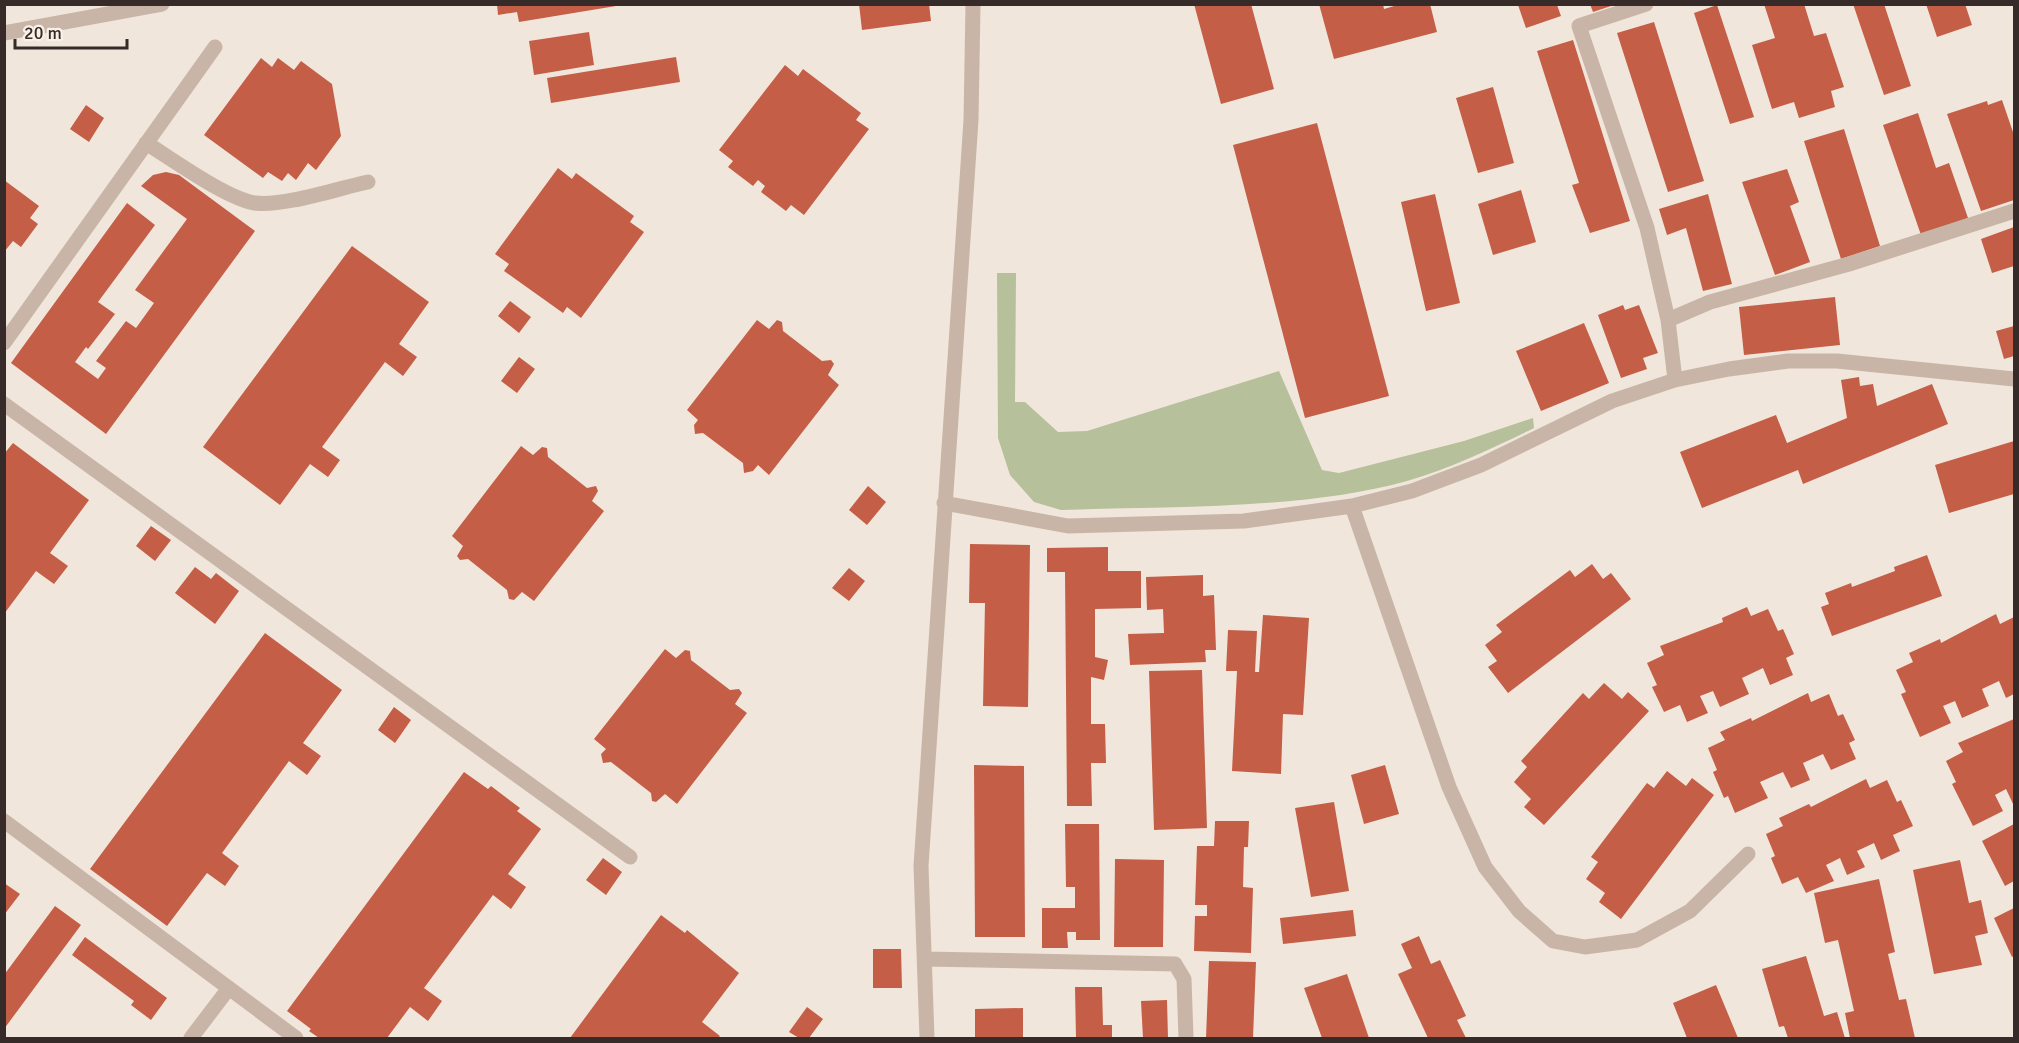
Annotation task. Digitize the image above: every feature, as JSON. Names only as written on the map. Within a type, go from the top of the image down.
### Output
[{"type":"street","points":[[4,33],[162,4]]},
{"type":"street","points":[[927,1038],[921,866],[971,120],[973,4]]},
{"type":"street","points":[[1646,4],[1579,26],[1647,228],[1668,320],[1676,380]]},
{"type":"street","points":[[4,343],[215,47]]},
{"type":"street","points":[[146,143],[233,195],[255,203],[278,202],[368,182]]},
{"type":"street","points":[[1668,320],[1710,302],[1849,264],[2014,211]]},
{"type":"street","points":[[944,503],[1068,526],[1244,521],[1352,506],[1412,491],[1471,469],[1612,401],[1676,380],[1788,361],[1837,361],[2014,379]]},
{"type":"street","points":[[4,404],[630,857]]},
{"type":"street","points":[[1352,506],[1449,787],[1485,867],[1519,911],[1553,941],[1585,947],[1637,940],[1690,911],[1748,854]]},
{"type":"street","points":[[4,821],[296,1038]]},
{"type":"street","points":[[925,959],[1175,964],[1184,979],[1186,1038]]},
{"type":"street","points":[[191,1038],[229,988]]},
{"type":"green space","points":[[997,273],[1016,273],[1015,402],[1025,402],[1058,432],[1087,431],[1279,371],[1322,470],[1339,473],[1464,441],[1533,418],[1534,428],[1440,470],[1407,481],[1367,490],[1281,502],[1236,505],[1061,510],[1034,502],[1010,475],[998,438]]},
{"type":"building","points":[[497,4],[616,4],[616,6],[519,22],[517,12],[498,15]]},
{"type":"building","points":[[859,4],[929,4],[931,21],[862,30]]},
{"type":"building","points":[[1194,4],[1251,4],[1274,89],[1221,104]]},
{"type":"building","points":[[1319,4],[1383,4],[1384,9],[1401,4],[1430,4],[1437,32],[1334,59]]},
{"type":"building","points":[[1590,4],[1614,4],[1614,5],[1593,12]]},
{"type":"building","points":[[1764,4],[1804,4],[1814,36],[1826,33],[1844,87],[1831,91],[1835,107],[1799,118],[1794,102],[1772,109],[1752,45],[1775,38]]},
{"type":"building","points":[[1853,4],[1884,4],[1911,86],[1884,95]]},
{"type":"building","points":[[1926,4],[1965,4],[1972,25],[1937,37]]},
{"type":"building","points":[[1518,5],[1557,5],[1561,16],[1526,28]]},
{"type":"building","points":[[1717,5],[1754,117],[1730,124],[1694,13]]},
{"type":"building","points":[[1654,22],[1704,181],[1668,192],[1617,33]]},
{"type":"building","points":[[589,32],[594,65],[534,75],[529,41]]},
{"type":"building","points":[[1573,40],[1630,221],[1590,233],[1572,185],[1579,183],[1537,51]]},
{"type":"building","points":[[676,57],[680,82],[551,103],[547,78]]},
{"type":"building","points":[[261,58],[272,67],[278,58],[294,70],[301,61],[332,84],[341,136],[316,170],[308,163],[296,180],[288,173],[282,181],[268,172],[263,178],[204,135]]},
{"type":"building","points":[[785,65],[798,76],[803,69],[861,113],[856,120],[869,129],[804,215],[791,205],[786,211],[761,192],[765,186],[758,180],[753,186],[728,167],[733,161],[719,150]]},
{"type":"building","points":[[1493,87],[1514,163],[1478,173],[1456,98]]},
{"type":"building","points":[[2002,100],[2014,135],[2014,200],[1981,211],[1947,114],[1987,101],[1988,105]]},
{"type":"building","points":[[86,105],[104,118],[89,142],[70,129]]},
{"type":"building","points":[[1918,113],[1936,168],[1949,163],[1968,218],[1921,235],[1883,125]]},
{"type":"building","points":[[1317,123],[1389,396],[1305,418],[1233,145]]},
{"type":"building","points":[[1844,129],[1880,246],[1841,259],[1804,141]]},
{"type":"building","points":[[558,168],[572,179],[576,173],[634,216],[630,222],[644,232],[581,318],[567,307],[563,313],[504,271],[509,264],[495,254]]},
{"type":"building","points":[[1787,169],[1799,202],[1790,206],[1810,262],[1775,275],[1742,182]]},
{"type":"building","points":[[166,172],[179,175],[255,231],[106,434],[11,363],[127,203],[155,225],[98,302],[115,314],[75,362],[98,379],[106,368],[96,361],[126,321],[136,328],[154,303],[135,290],[187,219],[141,186],[153,175]]},
{"type":"building","points":[[4,180],[39,206],[30,218],[38,224],[21,247],[13,241],[4,252]]},
{"type":"building","points":[[1521,190],[1536,242],[1493,255],[1478,204]]},
{"type":"building","points":[[1435,194],[1460,303],[1426,311],[1401,202]]},
{"type":"building","points":[[1708,194],[1732,284],[1703,291],[1686,228],[1667,235],[1659,209]]},
{"type":"building","points":[[2014,227],[2014,266],[1992,273],[1981,239]]},
{"type":"building","points":[[352,246],[429,302],[399,344],[417,357],[403,376],[385,362],[322,447],[340,460],[328,477],[310,464],[280,505],[203,447]]},
{"type":"building","points":[[1835,297],[1840,345],[1744,355],[1739,307]]},
{"type":"building","points":[[510,301],[531,317],[519,333],[498,316]]},
{"type":"building","points":[[1623,305],[1625,310],[1639,305],[1658,353],[1643,358],[1647,369],[1621,378],[1598,315]]},
{"type":"building","points":[[757,320],[769,329],[777,320],[782,322],[783,331],[822,361],[831,360],[834,364],[828,375],[839,385],[769,475],[758,465],[753,471],[744,473],[743,463],[703,433],[695,434],[694,425],[698,420],[687,410]]},
{"type":"building","points":[[1584,323],[1609,383],[1541,411],[1516,351]]},
{"type":"building","points":[[2014,326],[2014,356],[2004,359],[1996,331]]},
{"type":"building","points":[[519,357],[535,369],[517,393],[501,381]]},
{"type":"building","points":[[1859,377],[1860,386],[1873,384],[1877,406],[1932,384],[1948,424],[1803,484],[1798,470],[1702,508],[1680,452],[1776,415],[1787,443],[1847,418],[1841,380]]},
{"type":"building","points":[[2014,441],[2014,494],[1949,513],[1935,465]]},
{"type":"building","points":[[13,443],[89,500],[50,553],[68,566],[54,584],[36,571],[4,614],[4,454]]},
{"type":"building","points":[[521,446],[533,455],[542,447],[547,448],[548,457],[587,488],[596,486],[598,491],[592,501],[604,511],[534,601],[522,592],[514,600],[509,599],[507,590],[468,559],[460,560],[457,556],[463,546],[452,536]]},
{"type":"building","points":[[868,486],[886,502],[867,525],[849,510]]},
{"type":"building","points":[[151,526],[171,540],[155,561],[136,546]]},
{"type":"building","points":[[970,544],[1030,545],[1028,707],[983,706],[985,603],[969,603]]},
{"type":"building","points":[[1108,547],[1108,571],[1141,571],[1141,608],[1095,609],[1095,657],[1108,660],[1104,680],[1091,677],[1091,724],[1105,724],[1106,763],[1091,763],[1092,806],[1067,806],[1065,572],[1047,572],[1047,548]]},
{"type":"building","points":[[1927,555],[1942,596],[1832,636],[1821,607],[1829,604],[1825,593],[1851,583],[1852,587],[1895,571],[1894,567]]},
{"type":"building","points":[[1592,564],[1603,579],[1611,573],[1631,599],[1508,693],[1488,667],[1497,661],[1485,645],[1502,632],[1496,625],[1570,570],[1575,577]]},
{"type":"building","points":[[195,567],[211,579],[216,573],[239,591],[215,624],[175,593]]},
{"type":"building","points":[[849,568],[865,581],[849,601],[832,588]]},
{"type":"building","points":[[1203,575],[1203,596],[1214,595],[1216,650],[1205,650],[1206,662],[1130,665],[1128,634],[1164,633],[1163,609],[1147,610],[1146,577]]},
{"type":"building","points":[[1747,607],[1751,616],[1768,609],[1778,631],[1783,629],[1794,654],[1786,658],[1793,675],[1770,685],[1763,668],[1742,678],[1749,694],[1720,707],[1713,691],[1700,696],[1708,713],[1687,722],[1680,705],[1664,712],[1652,687],[1657,685],[1647,663],[1664,655],[1660,646],[1723,622],[1722,618]]},
{"type":"building","points":[[1996,614],[2000,624],[2014,617],[2014,694],[2006,698],[1999,681],[1982,689],[1989,706],[1962,718],[1955,701],[1943,706],[1951,723],[1920,737],[1901,694],[1906,692],[1896,670],[1913,662],[1909,653],[1940,639],[1941,643]]},
{"type":"building","points":[[1263,615],[1309,618],[1303,715],[1283,714],[1281,774],[1232,771],[1237,671],[1226,671],[1228,630],[1257,631],[1255,672],[1259,672]]},
{"type":"building","points":[[265,633],[342,690],[303,743],[321,756],[307,775],[289,761],[222,853],[239,866],[225,886],[207,873],[167,926],[90,869]]},
{"type":"building","points":[[665,649],[676,658],[685,650],[690,651],[691,660],[730,690],[739,689],[742,693],[735,704],[747,713],[677,804],[665,794],[656,802],[652,801],[651,793],[611,762],[603,763],[601,754],[606,749],[594,739]]},
{"type":"building","points":[[1202,670],[1207,828],[1154,830],[1149,671]]},
{"type":"building","points":[[1604,683],[1622,699],[1628,692],[1649,711],[1544,825],[1524,807],[1531,799],[1514,782],[1527,767],[1521,761],[1583,693],[1589,699]]},
{"type":"building","points":[[1808,693],[1811,702],[1829,694],[1838,716],[1843,714],[1855,740],[1849,743],[1856,759],[1831,770],[1823,754],[1803,763],[1810,780],[1791,788],[1783,772],[1760,782],[1768,798],[1735,813],[1728,796],[1724,798],[1713,772],[1717,770],[1708,748],[1725,740],[1720,732],[1751,718],[1752,721]]},
{"type":"building","points":[[394,707],[411,720],[395,743],[378,730]]},
{"type":"building","points":[[2014,719],[2014,806],[2006,789],[1995,795],[2003,811],[1973,826],[1952,784],[1956,782],[1946,761],[1963,752],[1958,743]]},
{"type":"building","points":[[974,765],[1024,766],[1025,937],[975,937]]},
{"type":"building","points":[[1385,765],[1399,814],[1364,824],[1351,775]]},
{"type":"building","points":[[1667,771],[1686,786],[1692,778],[1714,795],[1621,919],[1599,902],[1605,893],[1586,879],[1598,862],[1591,857],[1647,783],[1654,788]]},
{"type":"building","points":[[464,772],[488,789],[491,786],[520,808],[517,811],[541,829],[508,874],[526,887],[511,909],[493,895],[424,988],[442,1001],[428,1021],[410,1007],[387,1038],[319,1038],[287,1011]]},
{"type":"building","points":[[1866,779],[1870,788],[1887,780],[1897,802],[1901,800],[1913,826],[1893,835],[1900,851],[1881,860],[1874,843],[1857,851],[1865,867],[1847,875],[1840,858],[1826,865],[1834,881],[1806,893],[1798,877],[1782,884],[1771,858],[1775,856],[1766,834],[1783,826],[1779,818],[1809,804],[1811,807]]},
{"type":"building","points":[[1334,802],[1349,891],[1311,897],[1295,808]]},
{"type":"building","points":[[1215,821],[1249,821],[1248,847],[1244,847],[1243,887],[1253,888],[1251,953],[1194,951],[1195,916],[1207,916],[1207,905],[1195,905],[1197,846],[1214,846]]},
{"type":"building","points":[[1065,824],[1099,824],[1100,940],[1076,940],[1076,932],[1067,932],[1068,948],[1042,948],[1042,908],[1075,908],[1075,887],[1066,887]]},
{"type":"building","points":[[2014,824],[2014,881],[2005,886],[1982,841]]},
{"type":"building","points":[[603,858],[622,872],[606,895],[586,880]]},
{"type":"building","points":[[1115,859],[1164,860],[1163,947],[1114,947]]},
{"type":"building","points":[[1960,860],[1969,903],[1981,900],[1988,933],[1975,936],[1982,965],[1934,974],[1913,870]]},
{"type":"building","points":[[1879,879],[1895,952],[1888,954],[1899,1000],[1906,999],[1915,1038],[1850,1038],[1845,1013],[1854,1011],[1838,940],[1825,943],[1814,893]]},
{"type":"building","points":[[4,883],[20,894],[4,915]]},
{"type":"building","points":[[55,906],[81,925],[4,1029],[4,975]]},
{"type":"building","points":[[2014,908],[2014,956],[2012,957],[1994,918]]},
{"type":"building","points":[[1353,910],[1356,936],[1283,944],[1280,918]]},
{"type":"building","points":[[661,915],[685,933],[687,930],[739,973],[702,1022],[720,1036],[718,1038],[570,1038]]},
{"type":"building","points":[[1419,936],[1431,964],[1440,960],[1466,1016],[1457,1020],[1466,1038],[1428,1038],[1398,974],[1412,968],[1401,944]]},
{"type":"building","points":[[85,937],[167,998],[151,1020],[131,1005],[134,1001],[72,955]]},
{"type":"building","points":[[873,949],[901,949],[902,988],[873,988]]},
{"type":"building","points":[[1806,956],[1824,1016],[1837,1012],[1845,1038],[1788,1038],[1784,1026],[1779,1027],[1762,969]]},
{"type":"building","points":[[1209,961],[1256,962],[1253,1038],[1206,1038]]},
{"type":"building","points":[[1347,974],[1369,1038],[1322,1038],[1304,988]]},
{"type":"building","points":[[1716,985],[1738,1038],[1687,1038],[1673,1003]]},
{"type":"building","points":[[1075,987],[1102,987],[1103,1025],[1112,1025],[1112,1038],[1076,1038]]},
{"type":"building","points":[[1167,1000],[1168,1038],[1143,1038],[1141,1001]]},
{"type":"building","points":[[807,1007],[823,1019],[809,1038],[799,1038],[789,1032]]},
{"type":"building","points":[[1023,1008],[1023,1038],[975,1038],[975,1009]]}]
